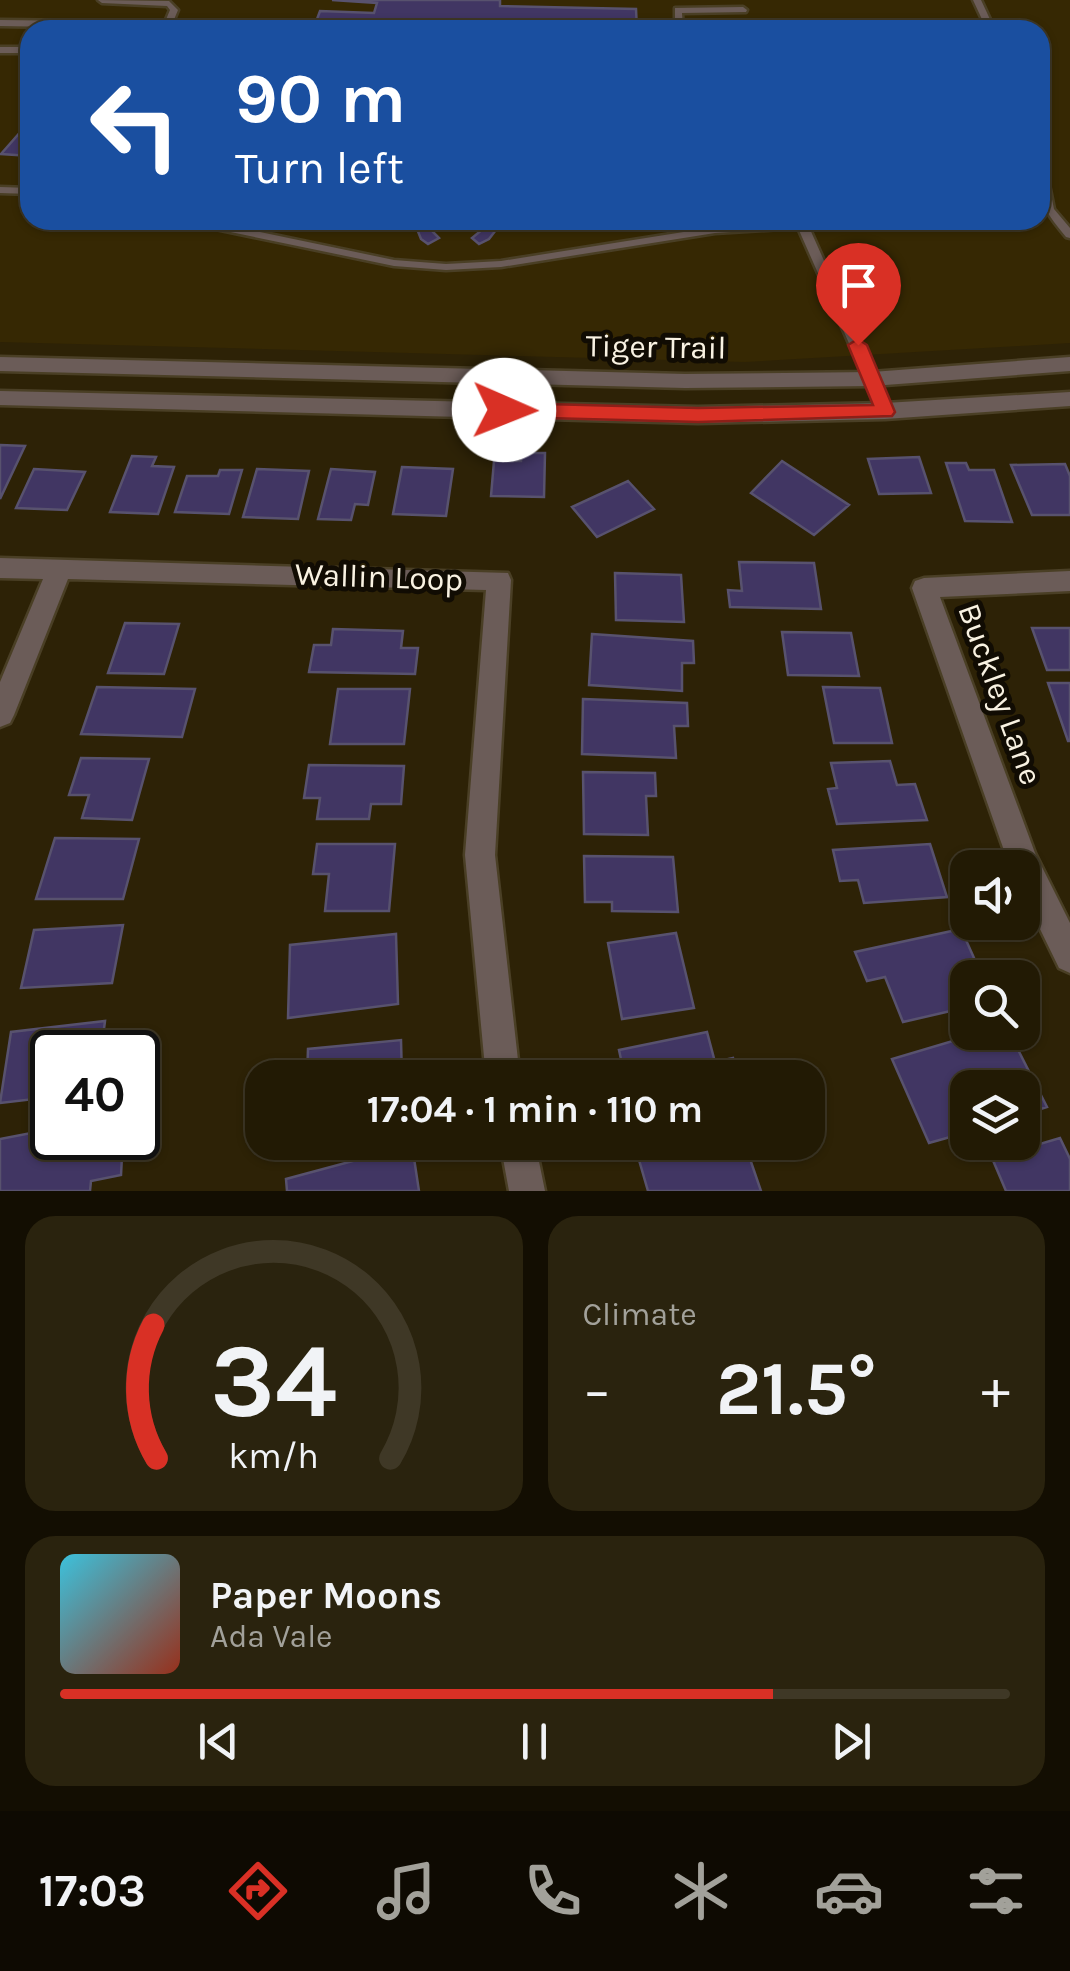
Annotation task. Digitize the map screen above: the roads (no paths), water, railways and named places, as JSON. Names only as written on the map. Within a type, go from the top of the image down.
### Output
[{"type":"street","name":"Tiger Trail","points":[[0,364],[685,381],[872,379],[1070,364]]},
{"type":"street","name":"Tiger Trail","points":[[0,398],[698,415],[885,412],[1070,399]]},
{"type":"street","name":"Wallin Loop","points":[[0,568],[499,580],[480,855],[501,1060]]},
{"type":"street","points":[[0,715],[60,568]]},
{"type":"street","name":"Buckley Lane","points":[[1070,581],[924,588],[1022,859],[1070,957]]},
{"type":"street","points":[[520,1160],[526,1191]]},
{"type":"lane","points":[[102,0],[169,4],[174,10],[170,20]]},
{"type":"lane","points":[[679,20],[678,10],[742,5]]},
{"type":"lane","points":[[1050,214],[1070,235]]},
{"type":"lane","points":[[236,230],[394,262],[446,267],[500,264],[715,230]]},
{"type":"lane","points":[[805,230],[885,412]]}]
